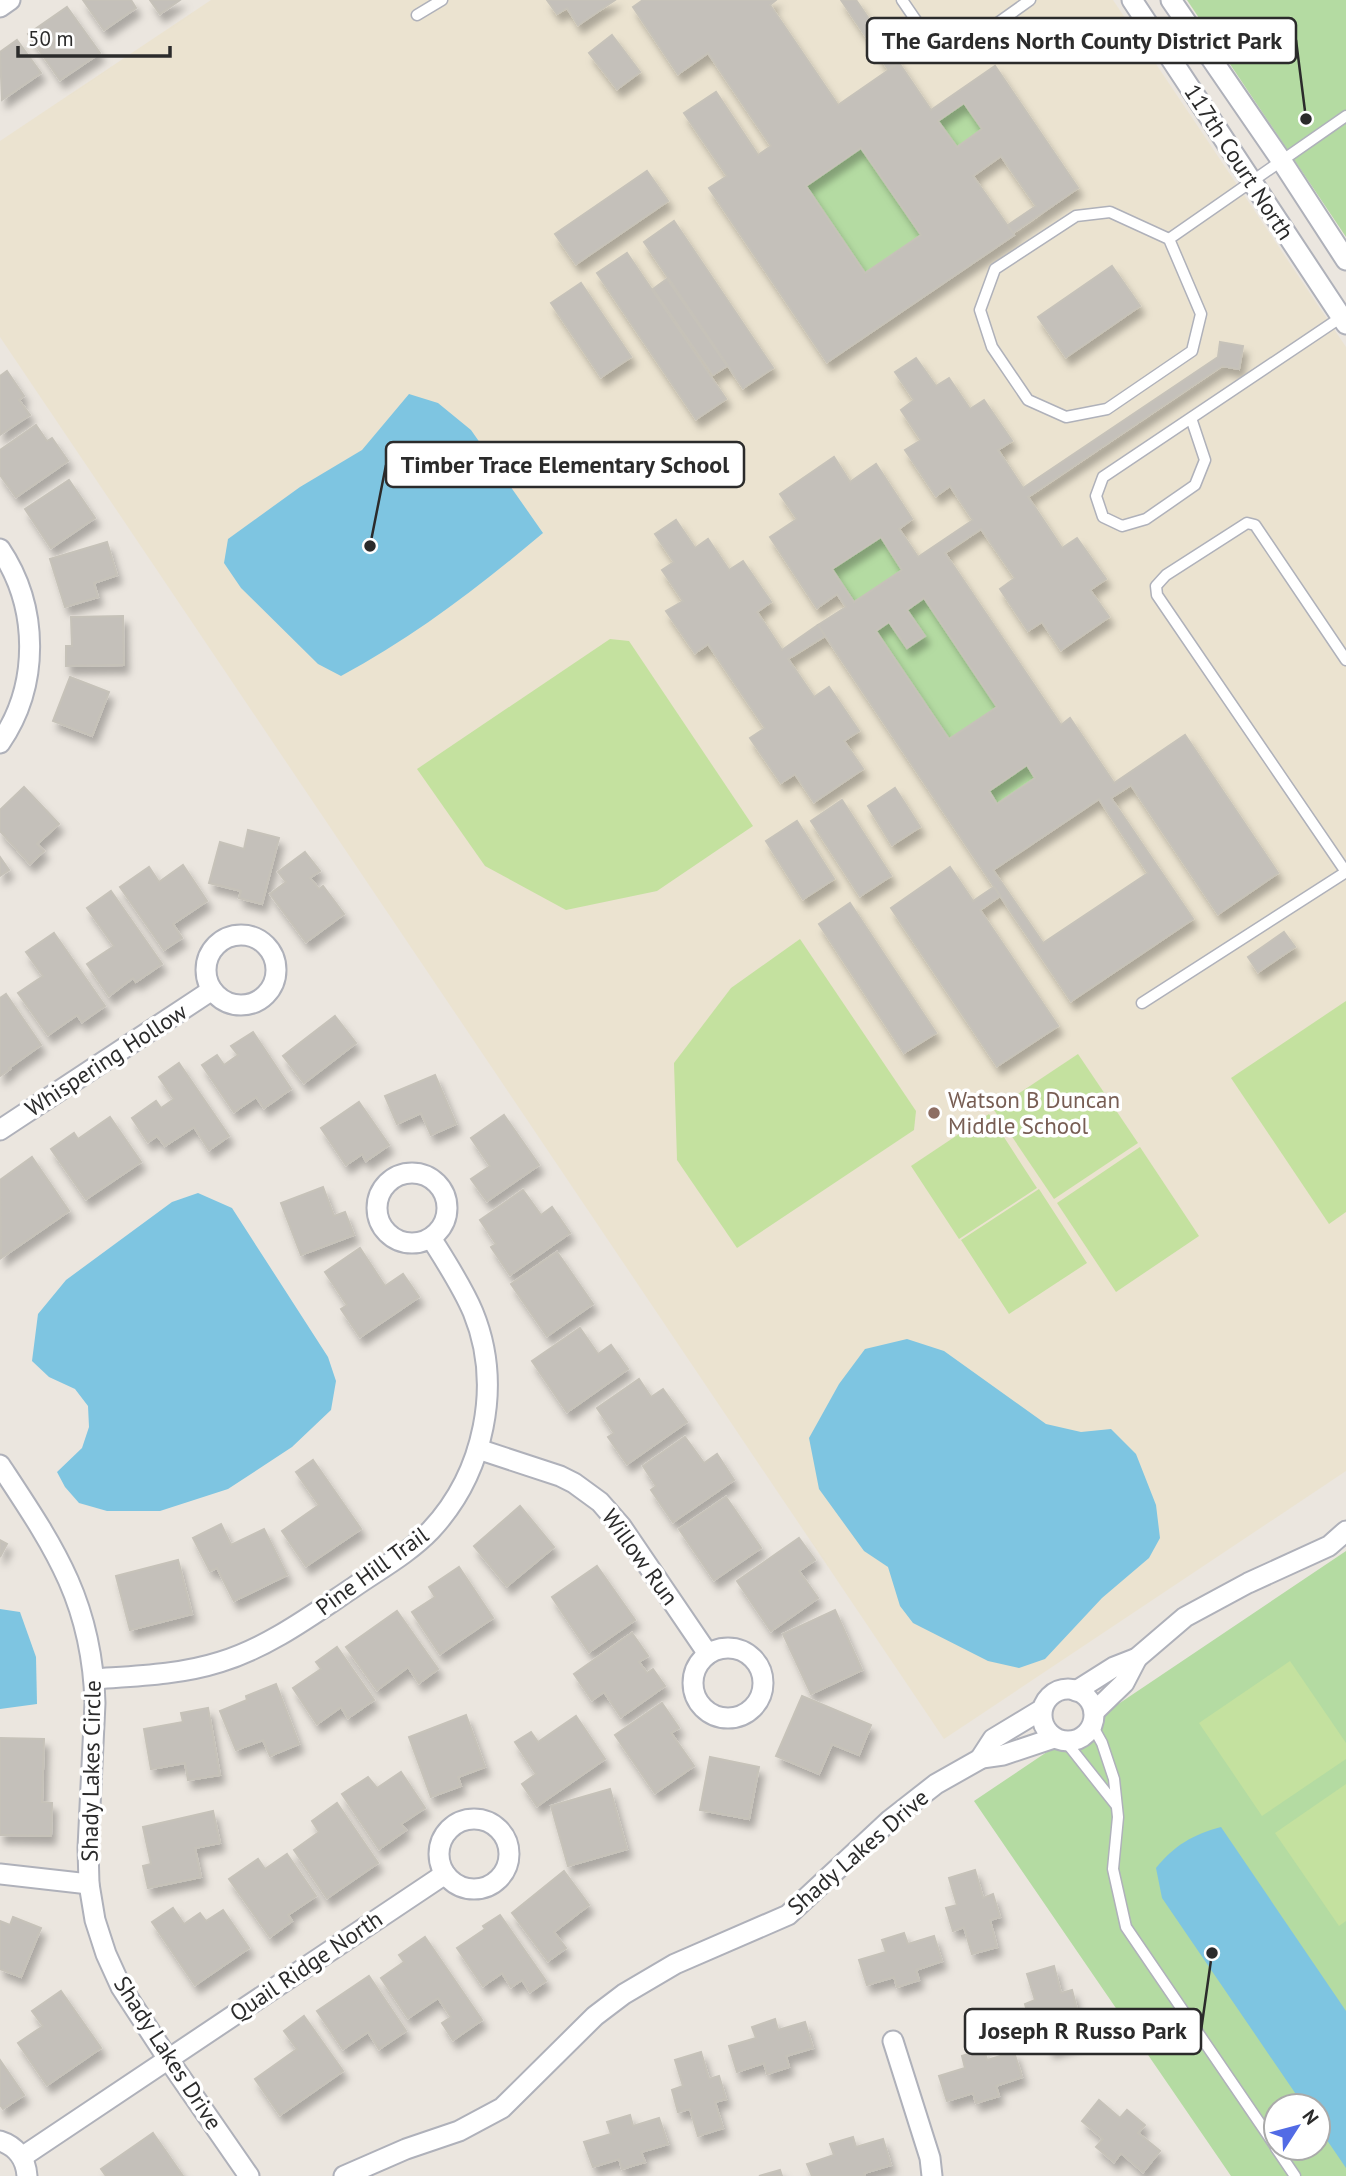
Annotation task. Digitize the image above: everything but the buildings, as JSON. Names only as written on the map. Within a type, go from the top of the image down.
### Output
[{"type":"street","points":[[0,7],[10,0]]},
{"type":"street","name":"117th Court North","points":[[1132,0],[1344,318]]},
{"type":"street","name":"117th Court North","points":[[1171,0],[1346,260]]},
{"type":"street","points":[[0,549],[23,595],[29,623],[30,651],[28,675],[19,707],[0,743]]},
{"type":"street","name":"Whispering Hollow","points":[[0,1130],[212,990]]},
{"type":"street","name":"Pine Hill Trail","points":[[94,1679],[179,1672],[247,1652],[285,1633],[407,1551],[430,1530],[450,1506],[478,1449],[487,1391],[483,1345],[474,1315],[461,1286],[431,1238]]},
{"type":"street","name":"Willow Run","points":[[478,1449],[560,1476],[600,1502],[621,1526],[708,1654]]},
{"type":"street","name":"Shady Lakes Circle","points":[[0,1465],[65,1569],[81,1609],[94,1679],[89,1884],[0,1874]]},
{"type":"street","points":[[1076,1691],[1114,1667],[1137,1658],[1185,1617],[1248,1583],[1329,1546],[1346,1531]]},
{"type":"street","points":[[1093,1719],[1088,1699],[1069,1689],[1055,1692],[1048,1697],[1041,1710],[1043,1726],[1060,1740],[1082,1738],[1093,1719],[1124,1683],[1137,1658]]},
{"type":"street","name":"Shady Lakes Drive","points":[[980,1759],[993,1739],[1041,1710]]},
{"type":"street","name":"Shady Lakes Drive","points":[[344,2176],[406,2149],[459,2131],[502,2108],[594,2016],[624,1994],[675,1964],[788,1915],[890,1820],[936,1784],[980,1759],[1060,1740]]},
{"type":"street","name":"Quail Ridge North","points":[[24,2166],[168,2059],[445,1874]]},
{"type":"street","name":"Shady Lakes Drive","points":[[89,1884],[95,1920],[121,1987],[249,2176]]},
{"type":"street","points":[[893,2041],[930,2158],[932,2176]]},
{"type":"street","points":[[0,2141],[14,2148],[24,2166]]},
{"type":"lane","points":[[416,15],[442,0]]},
{"type":"lane","points":[[902,0],[928,38],[944,46],[968,44],[1030,0]]},
{"type":"lane","points":[[1169,239],[1346,116]]},
{"type":"lane","points":[[1110,212],[1169,239],[1201,314],[1192,352],[1107,409],[1066,417],[1028,400],[992,347],[980,310],[995,270],[1076,216],[1110,212]]},
{"type":"lane","points":[[1191,418],[1205,460],[1195,485],[1146,519],[1122,526],[1103,517],[1096,496],[1103,477],[1191,418],[1344,318]]},
{"type":"lane","points":[[1142,1003],[1346,872],[1157,595],[1156,586],[1166,575],[1247,523],[1255,525],[1346,660]]},
{"type":"lane","points":[[1093,1719],[1114,1779],[1118,1817],[1114,1869],[1126,1927],[1262,2127]]},
{"type":"lane","points":[[1060,1740],[1116,1805]]},
{"type":"shaded area","name":"Watson B Duncan Middle School","points":[[211,0],[1113,0],[1346,347],[1346,1471],[944,1739],[0,337],[0,141]]},
{"type":"green space","points":[[1187,0],[1346,0],[1346,237]]},
{"type":"green space","points":[[964,103],[982,129],[957,147],[938,121]]},
{"type":"green space","points":[[861,148],[921,235],[865,273],[806,186]]},
{"type":"green space","points":[[881,537],[902,570],[854,602],[832,569]]},
{"type":"green space","points":[[924,598],[997,707],[949,739],[876,631],[889,622],[908,648],[924,636],[907,610]]},
{"type":"green space","points":[[610,639],[629,641],[753,826],[657,891],[566,910],[485,866],[417,769]]},
{"type":"green space","points":[[1027,765],[1035,778],[997,804],[989,791]]},
{"type":"green space","points":[[800,939],[916,1111],[914,1130],[737,1248],[677,1160],[674,1063],[731,988]]},
{"type":"green space","points":[[1346,1001],[1346,1212],[1329,1224],[1231,1078]]},
{"type":"green space","points":[[1078,1054],[1138,1143],[1054,1199],[994,1110]]},
{"type":"green space","points":[[989,1114],[1037,1188],[959,1239],[911,1166]]},
{"type":"green space","points":[[1140,1147],[1199,1236],[1116,1292],[1057,1203]]},
{"type":"green space","points":[[1039,1189],[1087,1263],[1009,1314],[961,1240]]},
{"type":"green space","points":[[1346,1551],[1346,2176],[1231,2176],[974,1801]]},
{"type":"green space","points":[[1290,1661],[1346,1743],[1346,1759],[1262,1816],[1199,1723]]},
{"type":"green space","points":[[1346,1784],[1346,1921],[1339,1926],[1275,1833]]},
{"type":"water","points":[[409,394],[438,403],[471,430],[543,533],[446,610],[341,676],[318,664],[241,588],[224,563],[228,539],[300,487],[362,450]]},
{"type":"water","points":[[198,1193],[232,1208],[328,1357],[336,1381],[331,1410],[292,1447],[228,1489],[160,1511],[107,1511],[79,1503],[65,1487],[57,1472],[82,1448],[89,1427],[88,1406],[75,1389],[49,1377],[32,1361],[38,1314],[66,1280],[172,1202]]},
{"type":"water","points":[[907,1339],[944,1351],[1046,1424],[1081,1432],[1111,1429],[1136,1454],[1156,1505],[1160,1538],[1149,1558],[1102,1598],[1045,1659],[1019,1668],[988,1661],[913,1623],[900,1606],[888,1567],[864,1551],[819,1489],[809,1438],[839,1384],[865,1349]]},
{"type":"water","points":[[0,1609],[20,1612],[36,1657],[37,1704],[0,1709]]},
{"type":"water","points":[[1221,1827],[1346,2011],[1346,2168],[1332,2148],[1332,2092],[1294,2092],[1162,1898],[1156,1868],[1170,1853],[1201,1834]]},
{"type":"place","name":"The Gardens North County District Park","points":[[1306,119]]},
{"type":"place","name":"Timber Trace Elementary School","points":[[370,546]]},
{"type":"place","name":"Watson B Duncan Middle School","points":[[934,1113]]},
{"type":"place","name":"Joseph R Russo Park","points":[[1212,1953]]}]
